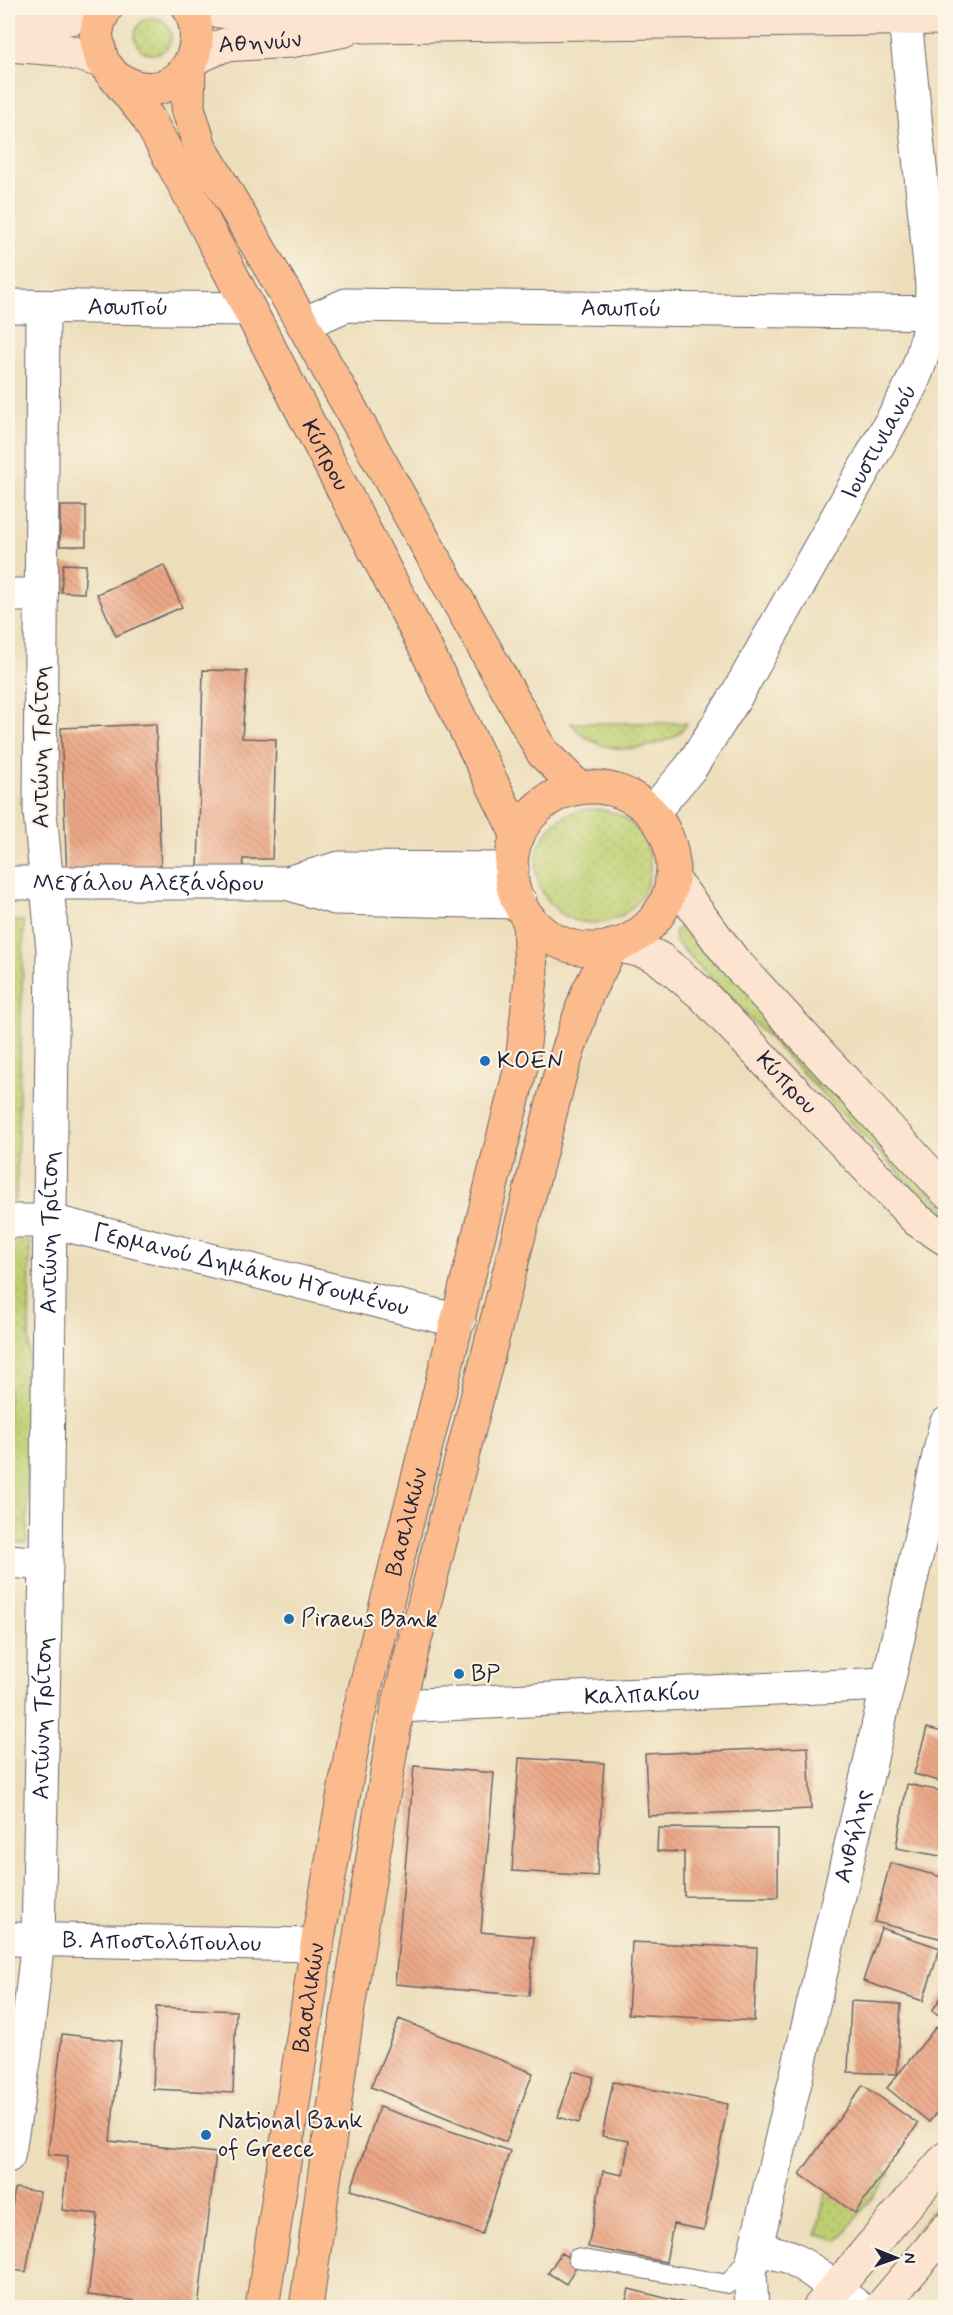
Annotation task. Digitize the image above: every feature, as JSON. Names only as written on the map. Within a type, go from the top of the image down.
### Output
[{"type":"main road","name":"Κύπρου","points":[[105,8],[96,34],[111,70],[148,118],[426,649],[518,836]]},
{"type":"main road","points":[[8,20],[69,18],[105,8]]},
{"type":"main road","name":"Κύπρου","points":[[189,8],[198,31],[191,63],[188,108],[200,147],[303,324],[543,753],[579,788]]},
{"type":"main road","name":"Αθηνών","points":[[196,8],[234,14],[290,13],[365,26]]},
{"type":"main road","name":"Αθηνών","points":[[191,63],[224,45],[290,41],[365,26],[589,14],[905,13],[945,18]]},
{"type":"main road","points":[[8,45],[59,49],[111,70],[138,88],[157,87],[175,80],[191,63]]},
{"type":"main road","points":[[602,787],[624,793],[652,813],[669,843],[672,878],[666,901],[654,920],[636,936],[614,946],[591,948],[571,946],[544,932],[524,910],[512,869],[518,836],[538,808],[557,795],[579,788],[602,787]]},
{"type":"main road","name":"Κύπρου","points":[[672,878],[734,960],[945,1191]]},
{"type":"main road","name":"Βασιλικών","points":[[262,2307],[317,1945],[357,1725],[522,1063],[531,978],[524,910]]},
{"type":"main road","name":"Κύπρου","points":[[614,946],[646,952],[660,959],[702,994],[917,1220],[945,1239]]},
{"type":"main road","name":"Βασιλικών","points":[[306,2307],[348,2008],[398,1706],[560,1075],[586,994],[614,946]]},
{"type":"main road","points":[[838,2301],[945,2158]]},
{"type":"main road","points":[[880,2307],[945,2230]]},
{"type":"street","name":"Ιουστινιανού","points":[[652,813],[691,767],[729,707],[899,407],[920,363],[939,313],[905,13]]},
{"type":"street","name":"Ασωπού","points":[[303,324],[346,305],[939,313]]},
{"type":"street","name":"Ασωπού","points":[[8,306],[249,309]]},
{"type":"street","name":"Αντώνη Τρίτση","points":[[8,2156],[25,2056],[23,1939],[46,1564],[54,950],[40,812],[43,307]]},
{"type":"street","points":[[8,595],[41,595]]},
{"type":"street","name":"Μεγάλου Αλεξάνδρου","points":[[8,883],[287,883],[339,868],[512,869]]},
{"type":"street","name":"Μεγάλου Αλεξάνδρου","points":[[287,883],[335,898],[524,910]]},
{"type":"street","name":"Γερμανού Δημάκου Ηγουμένου","points":[[8,1221],[50,1221],[459,1321]]},
{"type":"street","name":"Ανθήλης","points":[[752,2307],[750,2272],[861,1807],[886,1684],[945,1424]]},
{"type":"street","points":[[8,1561],[46,1564]]},
{"type":"street","name":"Καλπακίου","points":[[398,1706],[886,1684]]},
{"type":"street","name":"Β. Αποστολόπουλου","points":[[23,1939],[317,1945]]},
{"type":"street","points":[[756,2248],[790,2257],[838,2301]]},
{"type":"lane","points":[[578,2258],[728,2284],[756,2248]]},
{"type":"green space","points":[[153,18],[166,23],[171,36],[166,49],[153,54],[140,49],[135,36],[140,23]]},
{"type":"green space","points":[[571,723],[687,723],[679,733],[669,739],[649,746],[624,749],[612,748],[590,739]]},
{"type":"green space","points":[[593,809],[615,813],[633,826],[646,844],[650,866],[646,888],[633,906],[615,919],[593,923],[571,919],[553,906],[540,888],[536,866],[540,844],[553,826],[571,813]]},
{"type":"green space","points":[[24,921],[16,1200],[8,1201],[8,922]]},
{"type":"green space","points":[[681,926],[690,926],[815,1070],[945,1207],[945,1217],[941,1216],[675,941],[674,932]]},
{"type":"green space","points":[[8,1241],[30,1241],[27,1543],[8,1542]]},
{"type":"green space","points":[[835,2153],[891,2174],[838,2241],[816,2234]]},
{"type":"green space","points":[[945,2195],[945,2212],[906,2260],[898,2254]]},
{"type":"building","points":[[60,506],[86,506],[86,546],[60,546]]},
{"type":"building","points":[[63,564],[86,565],[84,593],[61,592]]},
{"type":"building","points":[[164,565],[182,607],[116,636],[97,594]]},
{"type":"building","points":[[203,670],[247,671],[242,738],[276,739],[272,859],[243,859],[243,871],[198,871]]},
{"type":"building","points":[[156,724],[161,874],[67,878],[61,728]]},
{"type":"building","points":[[927,1728],[946,1733],[946,1783],[914,1774]]},
{"type":"building","points":[[808,1747],[811,1809],[648,1816],[645,1754]]},
{"type":"building","points":[[519,1758],[604,1763],[597,1876],[512,1871]]},
{"type":"building","points":[[414,1766],[494,1773],[481,1932],[534,1937],[529,1996],[395,1984]]},
{"type":"building","points":[[907,1784],[946,1792],[946,1857],[896,1848]]},
{"type":"building","points":[[658,1828],[778,1829],[778,1897],[684,1896],[684,1852],[657,1851]]},
{"type":"building","points":[[890,1863],[946,1878],[946,1928],[943,1939],[875,1922]]},
{"type":"building","points":[[881,1928],[940,1948],[923,2001],[863,1981]]},
{"type":"building","points":[[632,1942],[757,1948],[754,2021],[628,2014]]},
{"type":"building","points":[[946,1989],[946,2019],[932,2011]]},
{"type":"building","points":[[851,2001],[901,2004],[897,2074],[848,2072]]},
{"type":"building","points":[[156,2007],[236,2011],[233,2093],[153,2089]]},
{"type":"building","points":[[399,2019],[533,2073],[506,2142],[371,2087]]},
{"type":"building","points":[[936,2027],[946,2035],[946,2101],[929,2122],[887,2088]]},
{"type":"building","points":[[62,2034],[121,2041],[110,2141],[216,2153],[198,2308],[88,2295],[98,2214],[62,2210],[68,2156],[48,2154]]},
{"type":"building","points":[[573,2071],[594,2077],[579,2123],[558,2117]]},
{"type":"building","points":[[613,2082],[728,2104],[704,2230],[673,2224],[666,2262],[588,2247],[603,2171],[623,2175],[629,2141],[602,2136]]},
{"type":"building","points":[[863,2085],[918,2124],[855,2213],[800,2174]]},
{"type":"building","points":[[379,2107],[510,2151],[482,2234],[351,2190]]},
{"type":"building","points":[[15,2188],[40,2192],[26,2272],[8,2269],[8,2232]]},
{"type":"building","points":[[561,2253],[578,2263],[566,2284],[548,2273]]},
{"type":"building","points":[[629,2289],[685,2303],[684,2308],[624,2308]]},
{"type":"place","name":"KOEN","points":[[485,1061]]},
{"type":"place","name":"Piraeus Bank","points":[[289,1619]]},
{"type":"place","name":"BP","points":[[459,1674]]},
{"type":"place","name":"National Bank of Greece","points":[[206,2135]]}]
